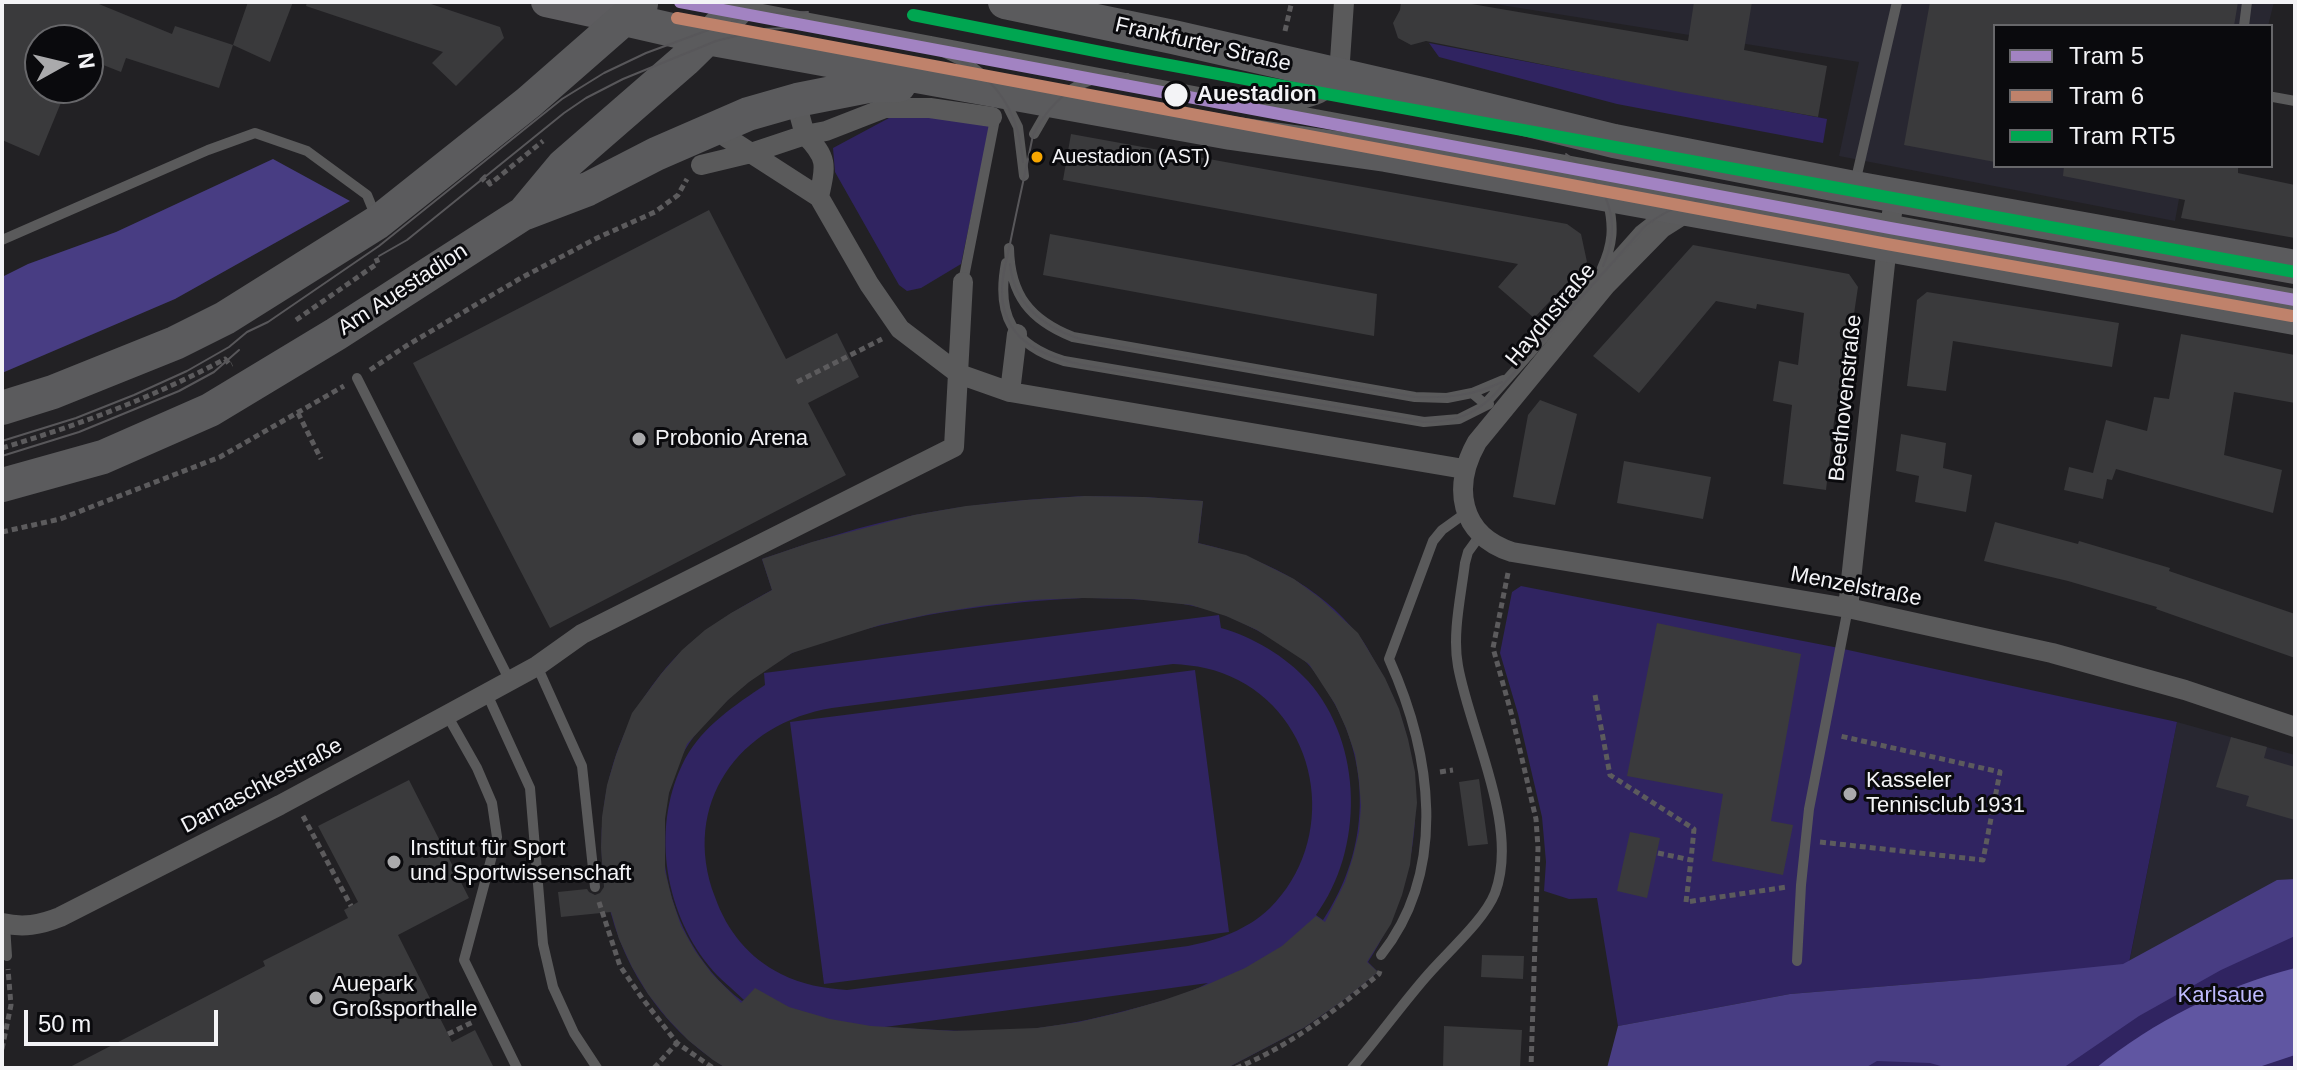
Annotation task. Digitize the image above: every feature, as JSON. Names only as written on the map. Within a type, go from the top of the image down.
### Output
[{"type":"main road","name":"Frankfurter Straße","points":[[546,2],[634,10],[707,38],[946,82],[996,104],[1056,102],[1231,133],[1598,185],[1694,203],[1891,220],[2154,267],[2295,318]]},
{"type":"main road","name":"Frankfurter Straße","points":[[1005,2],[1339,75],[1566,131],[1854,188],[1891,220],[2154,267],[2295,267]]},
{"type":"main road","name":"Am Auestadion","points":[[2,485],[103,457],[210,410],[336,334],[524,213],[564,165],[668,75],[738,4]]},
{"type":"main road","points":[[2,408],[53,392],[188,337],[381,238],[634,10]]},
{"type":"main road","points":[[524,213],[588,189],[656,154],[781,103],[868,86],[946,82]]},
{"type":"street","points":[[1339,75],[1344,2]]},
{"type":"street","name":"Frankfurter Straße","points":[[701,165],[839,127],[885,108],[996,104]]},
{"type":"street","points":[[799,113],[805,135],[822,152],[824,175],[819,197]]},
{"type":"street","points":[[726,137],[819,197],[869,284],[900,329],[959,374],[1010,392],[1460,468]]},
{"type":"street","name":"Haydnstraße","points":[[1460,468],[1601,283],[1694,203]]},
{"type":"street","name":"Beethovenstraße","points":[[1848,608],[1891,220]]},
{"type":"street","points":[[959,374],[963,282]]},
{"type":"street","points":[[1010,392],[1017,334]]},
{"type":"street","name":"Damaschkestraße","points":[[3,924],[41,924],[60,917],[487,694],[537,666],[582,634],[954,447],[959,374]]},
{"type":"street","name":"Menzelstraße","points":[[1460,468],[1467,512],[1491,543],[1512,552],[1848,608],[2052,653],[2185,690],[2295,727]]},
{"type":"lane","points":[[1854,188],[1897,2]]},
{"type":"lane","points":[[2244,24],[2247,2]]},
{"type":"lane","points":[[738,4],[1891,220]]},
{"type":"lane","points":[[931,41],[937,49],[984,75],[996,104],[996,118],[963,282]]},
{"type":"lane","points":[[1034,134],[1047,110],[1056,102],[1077,86],[1104,75]]},
{"type":"lane","points":[[1282,108],[1320,100],[1333,90],[1339,75]]},
{"type":"lane","points":[[1309,113],[1328,103],[1334,95],[1339,75]]},
{"type":"lane","points":[[2273,97],[2295,101]]},
{"type":"lane","points":[[996,104],[1012,113],[1018,127],[1024,176]]},
{"type":"lane","points":[[2,240],[208,150],[255,133],[307,151],[367,195],[381,238]]},
{"type":"lane","points":[[1515,372],[1501,382],[1472,393],[1447,398],[1415,397],[1073,337],[1047,325],[1024,304],[1014,284],[1009,248],[1002,286],[1006,314],[1025,343],[1045,356],[1424,422],[1459,419],[1485,404],[1601,283],[1613,223],[1598,185],[1578,163]]},
{"type":"lane","points":[[1694,203],[1753,195]]},
{"type":"lane","points":[[2154,267],[2295,294]]},
{"type":"lane","points":[[357,378],[510,681]]},
{"type":"lane","points":[[1472,393],[1485,404],[1510,401]]},
{"type":"lane","points":[[1381,955],[1412,902],[1420,878],[1427,826],[1427,800],[1419,744],[1411,714],[1389,659],[1433,541],[1442,530],[1467,512]]},
{"type":"lane","points":[[1352,1068],[1485,910],[1494,895],[1499,877],[1499,826],[1490,778],[1457,665],[1456,644],[1465,563],[1468,552],[1481,534]]},
{"type":"lane","points":[[1797,961],[1809,809],[1848,608]]},
{"type":"lane","points":[[537,666],[582,766],[595,887]]},
{"type":"lane","points":[[487,694],[530,788],[543,944],[553,987],[574,1033],[597,1068]]},
{"type":"lane","points":[[447,715],[477,768],[492,803],[497,837],[464,960],[517,1068]]},
{"type":"lane","points":[[3,924],[7,956]]},
{"type":"path","points":[[1285,31],[1291,5]]},
{"type":"path","points":[[473,187],[485,177],[490,184],[545,139]]},
{"type":"path","points":[[290,325],[378,263],[376,258],[381,238]]},
{"type":"path","points":[[797,382],[900,329]]},
{"type":"path","points":[[2,448],[124,406],[186,380],[225,359],[230,365],[243,357]]},
{"type":"path","points":[[298,412],[321,459]]},
{"type":"path","points":[[1512,552],[1493,648],[1536,819],[1538,848],[1531,1068]]},
{"type":"path","points":[[1595,695],[1610,775],[1694,829],[1686,902],[1801,885]]},
{"type":"path","points":[[1807,841],[1983,860],[2000,772],[1824,732]]},
{"type":"path","points":[[294,797],[351,906]]},
{"type":"path","points":[[1658,853],[1691,860]]},
{"type":"path","points":[[595,887],[620,966],[677,1043],[713,1068]]},
{"type":"path","points":[[1236,1068],[1289,1040],[1343,1003],[1379,974],[1381,955]]},
{"type":"path","points":[[2,1049],[11,1005],[7,956]]},
{"type":"path","points":[[448,1034],[490,1013]]},
{"type":"path","points":[[654,1068],[677,1043]]},
{"type":"shaded area","points":[[1482,2],[2274,2],[2268,24],[1993,24],[1993,168],[2185,168],[2175,221],[1839,156],[1859,62]]},
{"type":"shaded area","points":[[273,159],[350,201],[175,299],[2,373],[2,277],[28,264],[116,232]]},
{"type":"shaded area","points":[[2177,722],[2295,755],[2295,893],[2128,969]]},
{"type":"shaded area","points":[[2295,879],[2295,936],[2221,970],[2139,1016],[2063,1068],[1948,1068],[1930,1063],[1877,1061],[1865,1068],[1607,1068],[1618,1026],[1790,994],[2123,964],[2277,880]]},
{"type":"shaded area","points":[[2295,968],[2295,1055],[2256,1068],[2096,1068],[2141,1035],[2190,1008],[2241,985]]},
{"type":"green space","points":[[1429,43],[1827,119],[1823,143],[1617,104],[1439,57]]},
{"type":"green space","points":[[992,117],[961,264],[921,288],[907,291],[899,285],[835,172],[833,148],[889,118]]},
{"type":"green space","points":[[1085,496],[1203,501],[1198,543],[1244,556],[1287,575],[1326,602],[1363,642],[1394,698],[1414,774],[1412,852],[1388,927],[1368,962],[1378,972],[1305,1027],[1227,1068],[726,1068],[680,1032],[644,988],[619,939],[605,886],[602,831],[610,776],[630,723],[661,674],[685,648],[726,617],[772,590],[762,559],[857,529],[915,515],[1021,500]],"holes":[[[1083,598],[1156,601],[1210,610],[1257,630],[1298,656],[1315,672],[1342,718],[1352,747],[1360,806],[1350,865],[1339,893],[1323,920],[1316,915],[1332,889],[1343,860],[1349,829],[1351,797],[1348,766],[1340,735],[1326,706],[1299,672],[1268,648],[1221,628],[1219,615],[764,673],[765,685],[720,717],[692,747],[674,784],[668,811],[667,866],[681,919],[709,966],[744,1000],[726,987],[699,955],[679,918],[664,856],[665,815],[674,775],[685,750],[705,723],[763,671],[792,653],[815,644],[940,613]],[[1173,664],[1214,670],[1238,680],[1267,700],[1288,725],[1303,754],[1311,786],[1312,818],[1305,851],[1291,881],[1270,908],[1242,928],[1210,941],[847,990],[805,983],[789,978],[759,960],[733,932],[715,897],[706,863],[705,830],[712,800],[726,773],[745,750],[770,731],[799,717],[832,708]],[[1208,983],[1148,1005],[1051,1026],[981,1031],[885,1027]]]},
{"type":"green space","name":"Kasseler Tennisclub 1931","points":[[1521,586],[1839,648],[2177,722],[2128,968],[2295,893],[2295,1068],[1818,1068],[1986,978],[1790,994],[1618,1026],[1597,898],[1569,899],[1544,891],[1546,862],[1542,817],[1500,653],[1512,592]]},
{"type":"green space","points":[[1195,670],[1229,932],[824,984],[790,722]]},
{"type":"building","points":[[2,2],[94,2],[172,34],[175,26],[233,45],[219,88],[126,58],[121,72],[104,65],[104,24],[24,24],[24,104],[60,104],[39,156],[2,140]]},
{"type":"building","points":[[248,2],[293,2],[270,62],[233,45]]},
{"type":"building","points":[[307,2],[425,2],[500,27],[504,38],[456,86],[432,63],[443,52],[306,6]]},
{"type":"building","points":[[1401,2],[1460,2],[1688,41],[1694,2],[1752,2],[1744,50],[1827,66],[1818,117],[1426,41],[1411,45],[1398,38],[1393,23]]},
{"type":"building","points":[[1930,2],[2238,2],[2234,24],[1993,24],[1993,162],[1904,145]]},
{"type":"building","points":[[1071,134],[1567,224],[1581,234],[1587,262],[1534,318],[1498,287],[1518,264],[1063,180]]},
{"type":"building","points":[[2064,168],[2238,168],[2238,173],[2295,185],[2295,238],[2181,218],[2185,200],[2063,176]]},
{"type":"building","name":"Probonio Arena","points":[[709,210],[786,359],[837,333],[859,377],[808,403],[846,475],[550,628],[413,363]]},
{"type":"building","points":[[1050,234],[1377,294],[1374,336],[1043,275]]},
{"type":"building","points":[[1693,245],[1849,274],[1858,287],[1839,414],[1835,413],[1826,490],[1783,484],[1792,405],[1773,401],[1779,361],[1798,365],[1804,313],[1757,304],[1756,309],[1716,301],[1639,393],[1593,356]]},
{"type":"building","points":[[1927,292],[2119,323],[2112,367],[1953,341],[1946,391],[1907,386],[1917,300]]},
{"type":"building","points":[[2181,334],[2295,355],[2295,403],[2234,392],[2224,455],[2282,470],[2273,513],[2116,469],[2112,480],[2107,479],[2103,499],[2064,490],[2069,467],[2093,473],[2106,420],[2147,431],[2154,397],[2169,399]]},
{"type":"building","points":[[1540,400],[1577,414],[1555,505],[1513,497],[1528,415]]},
{"type":"building","points":[[1901,434],[1946,443],[1943,468],[1972,475],[1966,512],[1915,502],[1919,476],[1896,471]]},
{"type":"building","points":[[1624,461],[1711,477],[1703,519],[1617,503]]},
{"type":"building","points":[[1085,496],[1203,501],[1198,543],[1246,555],[1294,579],[1358,633],[1399,709],[1415,772],[1417,803],[1410,865],[1402,895],[1391,924],[1367,962],[1378,972],[1305,1027],[1227,1068],[726,1068],[688,1040],[648,994],[619,939],[611,912],[561,917],[558,892],[587,889],[595,895],[604,887],[601,848],[607,785],[632,713],[682,650],[705,630],[772,590],[762,559],[812,542],[914,515],[1025,500]],"holes":[[[1134,599],[1191,605],[1257,630],[1309,664],[1335,704],[1355,754],[1361,806],[1353,857],[1345,882],[1325,922],[1316,916],[1282,946],[1245,968],[1204,986],[1122,1012],[1037,1028],[954,1031],[871,1026],[830,1019],[789,1007],[755,988],[741,1003],[712,974],[681,926],[672,899],[665,871],[665,819],[669,793],[687,744],[728,700],[792,653],[880,625],[930,614],[1031,600]]]},
{"type":"building","points":[[1995,522],[2078,544],[2079,541],[2170,568],[2169,571],[2295,614],[2295,658],[2157,607],[1984,561]]},
{"type":"building","points":[[1657,623],[1801,654],[1771,821],[1793,825],[1783,875],[1712,861],[1723,794],[1627,776]]},
{"type":"building","points":[[2231,737],[2267,747],[2264,758],[2295,767],[2295,820],[2246,806],[2249,796],[2216,787]]},
{"type":"building","points":[[1479,779],[1488,844],[1468,846],[1459,782]]},
{"type":"building","name":"Auepark Großsporthalle","points":[[409,780],[469,898],[398,935],[452,1042],[475,1030],[494,1068],[68,1068],[265,966],[263,961],[348,918],[344,910],[358,902],[318,826]]},
{"type":"building","points":[[1630,832],[1660,838],[1647,898],[1617,891]]},
{"type":"building","points":[[1482,955],[1524,956],[1523,979],[1481,977]]},
{"type":"building","points":[[1444,1026],[1522,1030],[1520,1068],[1443,1068]]},
{"type":"tram line","name":"5","points":[[680,2],[1890,228],[2295,300]]},
{"type":"tram line","points":[[2,441],[76,418],[134,395],[187,371],[229,347],[379,246],[562,99],[604,73],[646,53],[722,25],[759,14],[808,12]]},
{"type":"tram line","name":"RT5","points":[[913,15],[1131,58],[2295,272]]},
{"type":"tram line","name":"6","points":[[677,18],[1887,244],[2292,316]]},
{"type":"tram line","points":[[379,256],[407,240],[586,98],[623,79],[716,41],[764,29],[814,27]]},
{"type":"tram line","points":[[937,49],[972,68],[998,92],[1015,123],[1023,162]]},
{"type":"tram line","points":[[1128,74],[1097,77],[1071,90],[1041,122],[1033,135],[1003,275],[1003,305],[1016,332],[1038,350],[1083,365],[1424,422],[1453,419],[1470,413],[1494,395],[1645,226],[1683,205],[1727,196]]},
{"type":"tram line","points":[[1566,154],[1592,177],[1607,203],[1612,233],[1603,266]]},
{"type":"tram line","points":[[1010,264],[1018,293],[1035,314],[1059,330],[1087,341],[1415,397],[1459,395],[1502,382]]},
{"type":"tram line","points":[[2,456],[79,432],[179,391],[214,372],[239,350]]},
{"type":"place","name":"Auestadion","points":[[1176,95]]},
{"type":"place","name":"Auestadion (AST)","points":[[1037,157]]},
{"type":"place","name":"Probonio Arena","points":[[639,439]]},
{"type":"place","name":"Kasseler Tennisclub 1931","points":[[1850,794]]},
{"type":"place","name":"Institut für Sport und Sportwissenschaft","points":[[394,862]]},
{"type":"place","name":"Auepark Großsporthalle","points":[[316,998]]},
{"type":"park label","name":"Karlsaue","points":[[2221,996]]}]
